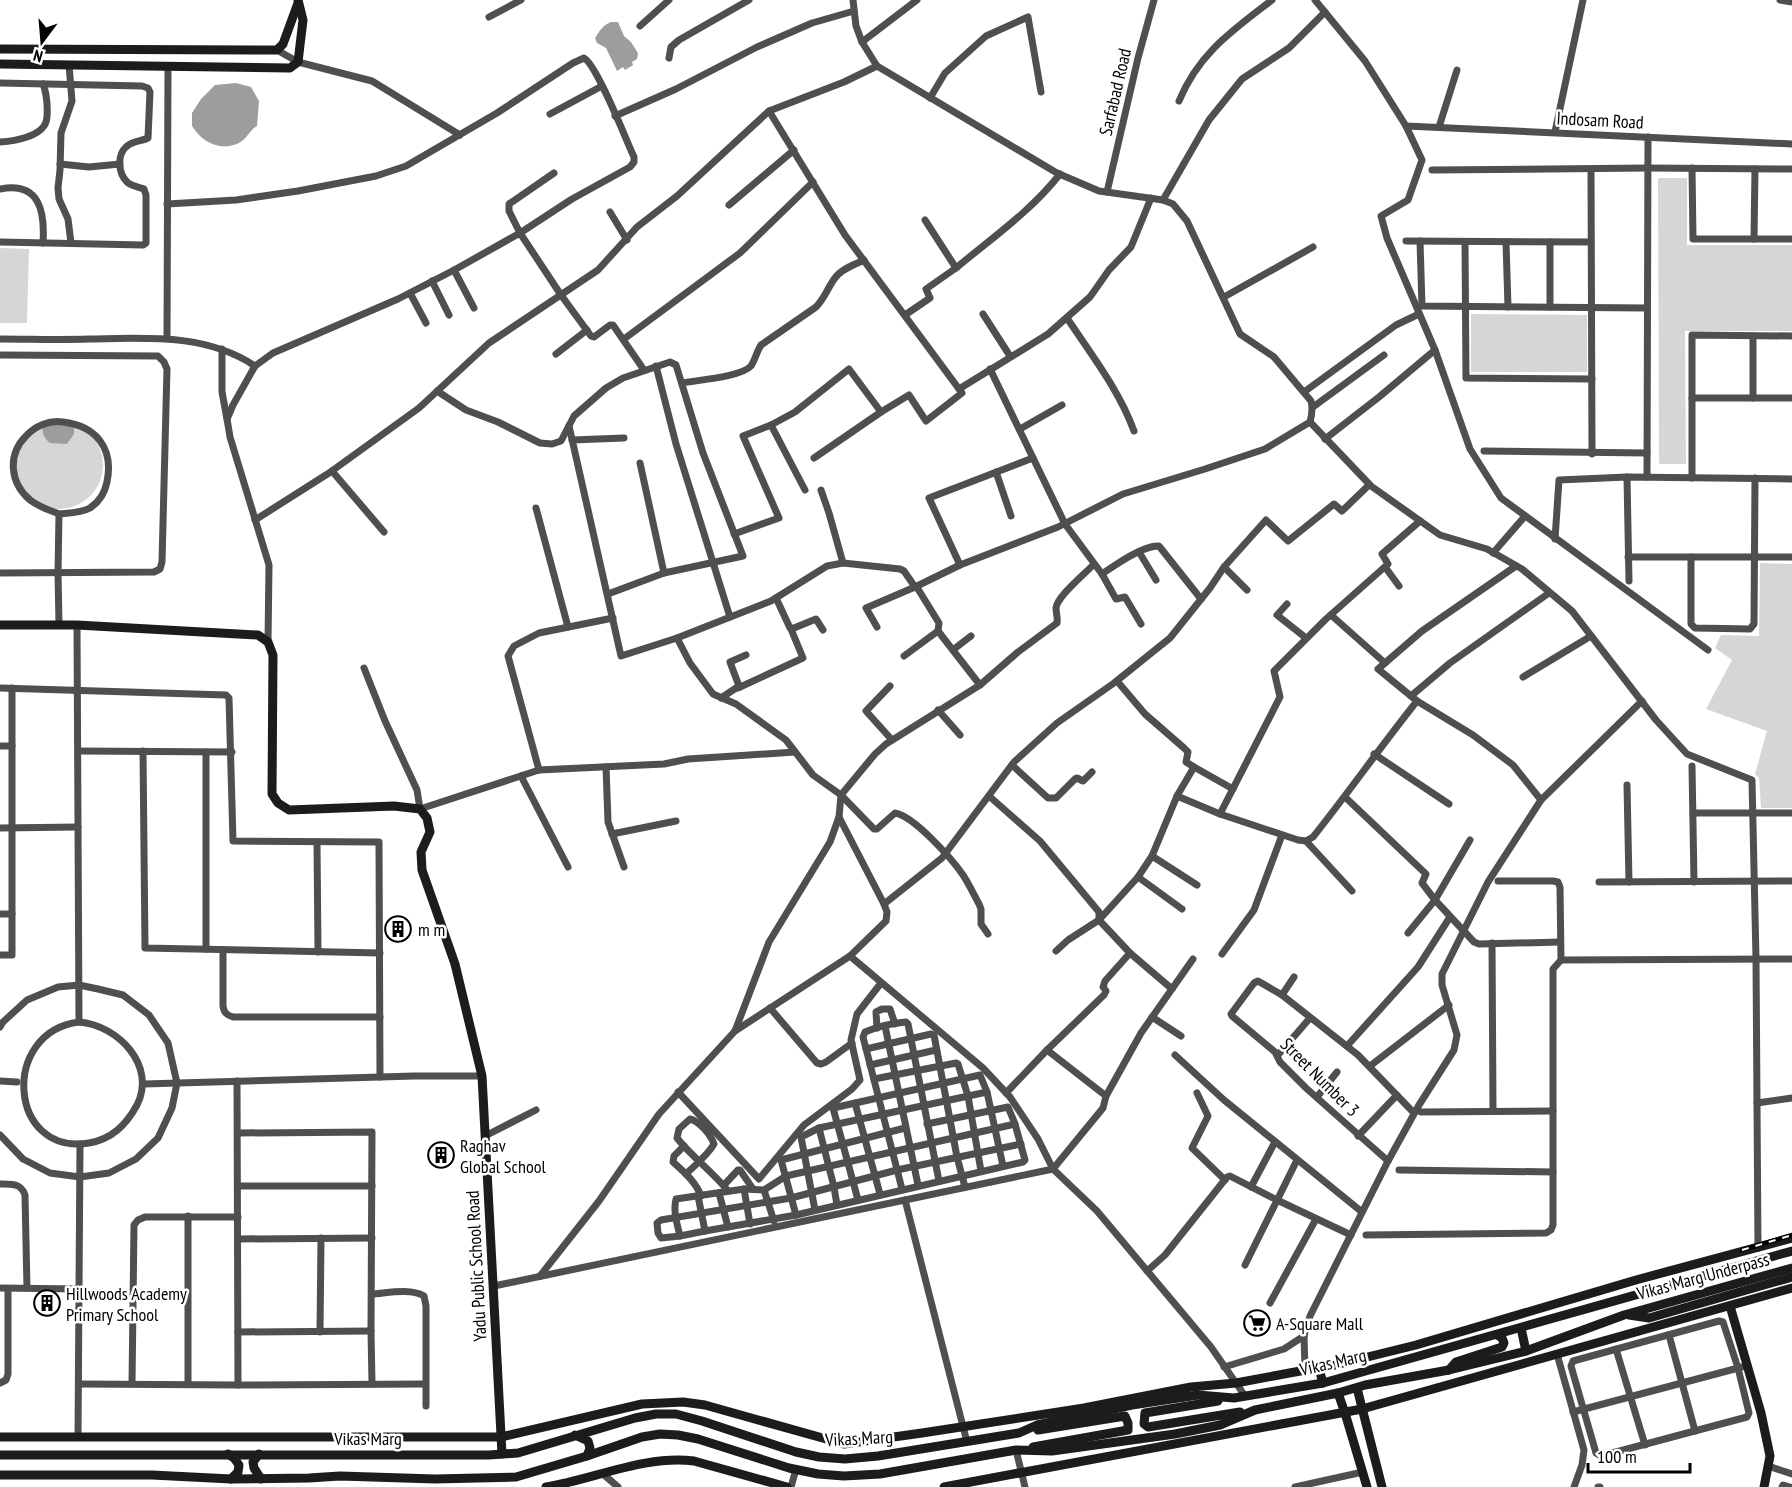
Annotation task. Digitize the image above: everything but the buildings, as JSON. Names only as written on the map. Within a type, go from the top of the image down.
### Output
[{"type":"street","points":[[489,17],[521,0]]},
{"type":"street","points":[[640,26],[669,0]]},
{"type":"street","points":[[669,58],[674,43],[749,0]]},
{"type":"street","points":[[852,0],[856,26],[862,42],[877,66],[1060,174],[1099,191],[1151,198],[1173,204],[1187,222],[1240,334],[1274,357],[1304,392],[1313,407],[1310,422],[1265,449],[1123,494],[1065,524],[960,565],[866,608],[877,627]]},
{"type":"street","points":[[862,42],[917,0]]},
{"type":"street","name":"Sarfabad Road","points":[[1107,192],[1154,0]]},
{"type":"street","points":[[1179,101],[1189,79],[1214,46],[1272,0]]},
{"type":"street","points":[[1315,0],[1365,61],[1406,126],[1422,160],[1408,200],[1381,216],[1387,238],[1435,350],[1470,449],[1501,498],[1708,650]]},
{"type":"street","points":[[1555,132],[1583,0]]},
{"type":"street","points":[[1780,0],[1792,2]]},
{"type":"street","points":[[278,50],[283,44],[298,2]]},
{"type":"street","points":[[0,64],[290,68],[298,62],[303,20],[298,2]]},
{"type":"street","points":[[615,116],[676,89],[768,42],[812,23],[854,11]]},
{"type":"street","points":[[1162,200],[1209,120],[1242,79],[1289,48],[1325,12]]},
{"type":"street","points":[[930,98],[945,73],[986,36],[1028,17],[1041,92]]},
{"type":"street","points":[[0,49],[278,50],[298,62],[372,81],[460,135]]},
{"type":"street","points":[[167,204],[236,200],[298,191],[376,176],[406,166],[585,58],[589,60],[602,86],[634,157],[634,162],[630,167],[454,270],[410,293],[273,353],[255,366],[227,419]]},
{"type":"street","points":[[69,65],[72,101],[60,140],[58,188],[59,199],[68,219],[71,243]]},
{"type":"street","points":[[255,520],[332,471],[419,408],[489,343],[598,270],[637,227],[677,196],[769,111],[844,82],[877,66]]},
{"type":"street","points":[[166,338],[168,67]]},
{"type":"street","points":[[1439,127],[1457,70]]},
{"type":"street","points":[[0,83],[142,86],[148,88],[150,92],[148,138],[135,140],[124,148],[120,158],[121,173],[127,183],[144,189],[146,195],[146,243],[143,245],[0,242]]},
{"type":"street","points":[[0,142],[33,134],[45,124],[47,109],[43,84]]},
{"type":"street","points":[[550,114],[602,86]]},
{"type":"street","points":[[769,111],[845,235],[962,393],[926,421],[909,394],[814,458]]},
{"type":"street","name":"Indosam Road","points":[[1406,126],[1792,144]]},
{"type":"street","points":[[1647,477],[1648,137]]},
{"type":"street","points":[[729,205],[794,150]]},
{"type":"street","points":[[60,164],[90,167],[120,164]]},
{"type":"street","points":[[1692,168],[1693,239],[1792,239]]},
{"type":"street","points":[[1591,169],[1592,454]]},
{"type":"street","points":[[1754,239],[1755,169]]},
{"type":"street","points":[[1432,170],[1792,169]]},
{"type":"street","points":[[554,172],[509,204],[509,211],[520,233],[587,330],[594,337],[610,325],[614,325],[644,370]]},
{"type":"street","points":[[905,315],[930,298],[926,289],[1013,221],[1048,189],[1060,174]]},
{"type":"street","points":[[624,339],[740,253],[813,182]]},
{"type":"street","points":[[0,189],[8,187],[17,189],[37,200],[43,217],[43,243]]},
{"type":"street","points":[[959,389],[1048,334],[1090,297],[1109,270],[1131,247],[1151,198]]},
{"type":"street","points":[[610,212],[627,240]]},
{"type":"street","points":[[925,220],[956,267]]},
{"type":"street","points":[[1406,241],[1591,242]]},
{"type":"street","points":[[1420,241],[1422,306],[1647,308]]},
{"type":"street","points":[[1465,242],[1466,378],[1592,379]]},
{"type":"street","points":[[1506,242],[1508,307]]},
{"type":"street","points":[[1550,242],[1550,307]]},
{"type":"street","points":[[1224,297],[1313,247]]},
{"type":"street","points":[[682,383],[735,374],[749,368],[761,345],[816,307],[840,272],[864,260]]},
{"type":"street","points":[[454,270],[474,308]]},
{"type":"street","points":[[432,281],[449,315]]},
{"type":"street","points":[[410,293],[426,323]]},
{"type":"street","points":[[983,314],[1010,356]]},
{"type":"street","points":[[1304,392],[1396,325],[1419,314]]},
{"type":"street","points":[[1067,318],[1106,377],[1134,431]]},
{"type":"street","points":[[556,354],[587,330]]},
{"type":"street","points":[[1692,478],[1692,335],[1792,336]]},
{"type":"street","points":[[1753,336],[1753,398]]},
{"type":"street","points":[[0,339],[166,338],[222,349],[242,357],[255,366]]},
{"type":"street","points":[[59,340],[59,356]]},
{"type":"street","points":[[222,349],[222,392],[230,437],[268,566],[268,642],[273,655],[272,794],[278,803],[289,810],[394,806],[420,809],[539,770],[664,764],[688,759],[795,752]]},
{"type":"street","points":[[1325,439],[1435,350]]},
{"type":"street","points":[[0,355],[158,356],[167,369],[160,569],[154,572],[0,573]]},
{"type":"street","points":[[1313,407],[1384,356]]},
{"type":"street","points":[[437,391],[466,410],[498,422],[540,444],[552,444],[561,441],[574,416],[606,388],[644,370],[670,362],[675,363],[703,453],[743,556],[664,573],[608,594]]},
{"type":"street","points":[[656,366],[676,444],[730,617]]},
{"type":"street","points":[[734,534],[779,518],[743,436],[771,426],[795,412],[849,369],[881,412]]},
{"type":"street","points":[[990,369],[1065,524],[1102,574],[1116,599],[1125,597],[1141,624]]},
{"type":"street","points":[[1692,398],[1792,398]]},
{"type":"street","points":[[1020,429],[1062,405]]},
{"type":"street","points":[[57,421],[75,423],[99,439],[110,467],[107,486],[100,499],[90,508],[75,513],[59,514],[29,499],[12,470],[14,456],[26,435],[38,426],[57,421]]},
{"type":"street","points":[[1310,422],[1370,485],[1440,535],[1486,549],[1516,566],[1572,611],[1641,700],[1687,754],[1752,780],[1758,1248]]},
{"type":"street","points":[[569,426],[621,656],[677,638],[777,598],[827,566],[843,563],[900,569],[918,589],[939,623],[938,631],[904,656]]},
{"type":"street","points":[[771,426],[805,490]]},
{"type":"street","points":[[572,440],[624,438]]},
{"type":"street","points":[[1484,451],[1647,453]]},
{"type":"street","points":[[960,565],[929,498],[1033,458]]},
{"type":"street","points":[[640,463],[664,573]]},
{"type":"street","points":[[332,471],[384,532]]},
{"type":"street","points":[[996,472],[1011,516]]},
{"type":"street","points":[[1555,539],[1559,480],[1627,477],[1792,479]]},
{"type":"street","points":[[1627,477],[1629,582]]},
{"type":"street","points":[[1691,557],[1691,624],[1695,628],[1750,629],[1754,624],[1755,478]]},
{"type":"street","points":[[884,904],[900,893],[945,853],[1012,765],[1056,723],[1117,681],[1170,638],[1224,567],[1266,520],[1288,541],[1334,504],[1342,511],[1370,485]]},
{"type":"street","points":[[821,490],[830,513],[843,563]]},
{"type":"street","points":[[536,508],[568,627]]},
{"type":"street","points":[[59,514],[59,625]]},
{"type":"street","points":[[1493,553],[1525,516]]},
{"type":"street","points":[[1220,814],[1280,697],[1274,671],[1306,638],[1388,564],[1382,554],[1420,521]]},
{"type":"street","points":[[1102,574],[1130,556],[1154,545],[1159,546],[1201,599]]},
{"type":"street","points":[[1139,552],[1156,580]]},
{"type":"street","points":[[1628,557],[1792,557]]},
{"type":"street","points":[[735,1031],[769,942],[830,842],[839,817],[841,795],[875,754],[892,740],[980,685],[1018,652],[1057,623],[1056,610],[1060,599],[1094,564]]},
{"type":"street","points":[[1516,566],[1422,631],[1378,669],[1414,698],[1473,735],[1513,765],[1541,800]]},
{"type":"street","points":[[1224,567],[1247,590]]},
{"type":"street","points":[[1385,567],[1399,586]]},
{"type":"street","points":[[1306,841],[1313,837],[1345,797],[1414,698],[1450,663],[1549,593]]},
{"type":"street","points":[[721,698],[803,658],[777,598]]},
{"type":"street","points":[[1287,604],[1277,615],[1306,638]]},
{"type":"street","points":[[1331,615],[1385,663]]},
{"type":"street","points":[[539,770],[508,656],[514,646],[539,633],[613,618]]},
{"type":"street","points":[[791,628],[816,619],[823,630]]},
{"type":"street","points":[[806,623],[811,630]]},
{"type":"street","points":[[0,625],[77,625],[258,635],[268,642]]},
{"type":"street","points":[[77,625],[79,1022]]},
{"type":"street","points":[[938,631],[980,685]]},
{"type":"street","points":[[954,649],[971,636]]},
{"type":"street","points":[[1523,677],[1591,636]]},
{"type":"street","points":[[677,638],[690,663],[713,694],[736,704],[780,735],[813,775],[841,795],[874,829],[881,827],[892,814],[900,814],[909,818],[945,853],[963,875],[979,904],[981,924],[988,934]]},
{"type":"street","points":[[738,688],[730,662],[746,655]]},
{"type":"street","name":"Yadu Public School Road","points":[[364,668],[385,721],[417,790],[420,809],[427,818],[430,832],[422,852],[422,870],[455,964],[482,1076],[502,1454]]},
{"type":"street","points":[[1117,681],[1145,714],[1188,752],[1186,762],[1233,789]]},
{"type":"street","points":[[890,686],[866,711],[892,740]]},
{"type":"street","points":[[0,688],[226,694],[229,698],[232,841],[379,843],[380,1077]]},
{"type":"street","points":[[0,956],[12,956],[12,688]]},
{"type":"street","points":[[1305,1370],[1304,1336],[1310,1316],[1388,1161],[1454,1050],[1458,1035],[1442,985],[1442,974],[1488,882],[1541,800],[1641,700]]},
{"type":"street","points":[[938,710],[960,735]]},
{"type":"street","points":[[0,746],[12,746]]},
{"type":"street","points":[[78,751],[231,752]]},
{"type":"street","points":[[143,751],[145,948],[380,953]]},
{"type":"street","points":[[206,752],[206,949]]},
{"type":"street","points":[[1374,754],[1449,804]]},
{"type":"street","points":[[1012,765],[1048,798],[1052,799],[1056,798],[1075,779],[1083,781],[1092,772]]},
{"type":"street","points":[[1692,766],[1694,882]]},
{"type":"street","points":[[606,767],[608,822],[624,867]]},
{"type":"street","points":[[1056,951],[1068,940],[1099,920],[1138,877],[1152,856],[1177,796],[1194,767]]},
{"type":"street","points":[[521,776],[568,867]]},
{"type":"street","points":[[1627,785],[1629,882]]},
{"type":"street","points":[[989,796],[1040,841],[1099,912],[1099,920],[1130,953],[1172,989]]},
{"type":"street","points":[[1177,796],[1220,814],[1306,841],[1352,891]]},
{"type":"street","points":[[1345,797],[1426,874],[1422,883],[1474,942],[1479,944],[1560,942]]},
{"type":"street","points":[[1693,813],[1792,813]]},
{"type":"street","points":[[540,1276],[598,1202],[659,1114],[735,1031],[850,956],[885,921],[887,912],[884,904],[839,817]]},
{"type":"street","points":[[612,834],[676,821]]},
{"type":"street","points":[[0,828],[78,827]]},
{"type":"street","points":[[1222,954],[1254,910],[1282,835]]},
{"type":"street","points":[[1408,933],[1435,900],[1470,840]]},
{"type":"street","points":[[317,842],[318,952]]},
{"type":"street","points":[[1152,856],[1197,885]]},
{"type":"street","points":[[1138,877],[1182,909]]},
{"type":"street","points":[[1366,1235],[1546,1233],[1553,1225],[1553,969],[1561,960],[1560,887],[1558,882],[1498,881]]},
{"type":"street","points":[[1599,882],[1792,881]]},
{"type":"street","points":[[0,914],[12,914]]},
{"type":"street","points":[[1347,1046],[1418,967],[1450,917]]},
{"type":"street","points":[[1492,943],[1493,1110]]},
{"type":"street","points":[[224,950],[223,1006],[227,1015],[233,1017],[380,1017]]},
{"type":"street","points":[[1006,1093],[1104,995],[1105,981],[1130,953]]},
{"type":"street","points":[[850,956],[983,1068],[1011,1097],[1038,1139],[1053,1169],[1097,1211],[1210,1347],[1245,1396]]},
{"type":"street","points":[[494,1286],[774,1223],[905,1200],[1053,1169],[1103,1108],[1106,1096],[1141,1033],[1193,959]]},
{"type":"street","points":[[1561,960],[1792,959]]},
{"type":"street","points":[[1294,977],[1282,995],[1370,1066],[1417,1113],[1493,1110],[1553,1111]]},
{"type":"street","name":"Street Number 3","points":[[1282,995],[1258,981],[1231,1014],[1278,1055],[1280,1062],[1358,1136],[1388,1161]]},
{"type":"street","points":[[678,1092],[759,1179],[804,1125],[852,1089],[860,1080],[851,1040],[857,1014],[881,984]]},
{"type":"street","points":[[0,1027],[27,1000],[58,987],[98,988],[123,995],[150,1015],[168,1043],[177,1083],[172,1108],[158,1138],[136,1159],[110,1173],[80,1177],[50,1173],[23,1159],[0,1135]]},
{"type":"street","points":[[1370,1066],[1449,1005]]},
{"type":"street","points":[[770,1008],[817,1063],[826,1062],[852,1043]]},
{"type":"street","points":[[896,1024],[890,1009],[876,1012],[892,1060],[918,1185]]},
{"type":"street","points":[[1152,1017],[1181,1036]]},
{"type":"street","points":[[1278,1055],[1310,1017]]},
{"type":"street","points":[[79,1022],[104,1027],[121,1038],[132,1052],[144,1084],[140,1100],[125,1123],[100,1141],[80,1144],[64,1142],[47,1135],[34,1125],[24,1110],[17,1082],[20,1064],[28,1048],[38,1037],[65,1023],[79,1022]]},
{"type":"street","points":[[902,1189],[863,1037],[865,1032],[881,1027],[906,1022],[939,1181]]},
{"type":"street","points":[[866,1049],[934,1035],[957,1157],[965,1187]]},
{"type":"street","points":[[870,1065],[936,1050]]},
{"type":"street","points":[[1047,1050],[1106,1096]]},
{"type":"street","points":[[1175,1055],[1224,1100],[1362,1212]]},
{"type":"street","points":[[873,1079],[958,1064],[968,1096],[981,1171]]},
{"type":"street","points":[[1317,1097],[1337,1072]]},
{"type":"street","points":[[858,1200],[833,1108],[980,1075],[987,1092],[1003,1166]]},
{"type":"street","points":[[144,1084],[482,1076]]},
{"type":"street","points":[[0,1081],[17,1082]]},
{"type":"street","points":[[237,1081],[238,1385]]},
{"type":"street","points":[[815,1210],[801,1137],[819,1128],[987,1092]]},
{"type":"street","points":[[1197,1093],[1208,1116],[1192,1148],[1225,1180]]},
{"type":"street","points":[[1358,1136],[1398,1095]]},
{"type":"street","points":[[1757,1103],[1792,1098]]},
{"type":"street","points":[[855,1103],[880,1194]]},
{"type":"street","points":[[927,1124],[1008,1107],[1015,1124],[1021,1144],[1025,1160],[815,1210],[774,1223],[728,1227],[665,1239],[658,1233],[657,1223],[661,1220],[791,1198],[897,1170],[1021,1144]]},
{"type":"street","points":[[485,1136],[536,1110]]},
{"type":"street","points":[[686,1174],[699,1161],[714,1144],[695,1120],[690,1119],[679,1129],[677,1138],[684,1146],[699,1161],[726,1188],[764,1190],[786,1176],[1015,1124]]},
{"type":"street","points":[[819,1128],[837,1205]]},
{"type":"street","points":[[796,1215],[781,1160],[906,1128]]},
{"type":"street","points":[[238,1133],[372,1132],[372,1384]]},
{"type":"street","points":[[1251,1187],[1275,1142]]},
{"type":"street","points":[[78,1437],[80,1144]]},
{"type":"street","points":[[684,1146],[674,1156],[673,1162],[698,1188],[705,1231]]},
{"type":"street","points":[[1245,1264],[1297,1160]]},
{"type":"street","points":[[680,1236],[674,1202],[676,1199],[719,1193],[726,1188],[738,1170],[753,1189]]},
{"type":"street","points":[[1399,1170],[1553,1172]]},
{"type":"street","points":[[1147,1271],[1165,1255],[1230,1176],[1351,1235]]},
{"type":"street","points":[[0,1184],[15,1184],[23,1189],[25,1195],[27,1288]]},
{"type":"street","points":[[238,1186],[372,1186]]},
{"type":"street","points":[[744,1189],[750,1224]]},
{"type":"street","points":[[764,1190],[774,1223]]},
{"type":"street","points":[[719,1193],[728,1227]]},
{"type":"street","points":[[905,1200],[967,1442]]},
{"type":"street","points":[[188,1216],[188,1384]]},
{"type":"street","points":[[132,1384],[134,1225],[145,1217],[238,1217]]},
{"type":"street","points":[[1270,1303],[1316,1219]]},
{"type":"street","points":[[320,1332],[321,1238]]},
{"type":"street","points":[[238,1239],[372,1238]]},
{"type":"street","points":[[0,1437],[501,1437],[642,1404],[683,1402],[844,1444],[1084,1408],[1191,1387],[1236,1383],[1319,1369],[1416,1345],[1636,1280],[1792,1238]]},
{"type":"street","name":"Vikas Marg Underpass","points":[[1640,1294],[1792,1251]]},
{"type":"street","name":"Vikas Marg Underpass","points":[[1624,1315],[1792,1268]]},
{"type":"street","points":[[1624,1315],[1649,1318],[1792,1277]]},
{"type":"street","points":[[1636,1280],[1640,1294]]},
{"type":"street","points":[[0,1288],[79,1289]]},
{"type":"street","points":[[944,1487],[1345,1413],[1792,1288]]},
{"type":"street","points":[[0,1383],[6,1380],[8,1374],[4,1330],[8,1289]]},
{"type":"street","points":[[372,1294],[411,1292],[424,1296],[426,1306],[426,1406]]},
{"type":"street","name":"Vikas Marg","points":[[0,1455],[502,1454],[518,1453],[634,1418],[656,1414],[676,1414],[796,1452],[819,1457],[845,1459],[878,1456],[1019,1433],[1037,1425],[1132,1405],[1198,1395],[1234,1398],[1323,1383],[1640,1294]]},
{"type":"street","points":[[1731,1306],[1742,1367],[1749,1413],[1747,1417],[1601,1456],[1596,1453],[1571,1366],[1573,1361],[1719,1321],[1723,1322],[1742,1367],[1761,1413],[1770,1456],[1764,1487]]},
{"type":"street","name":"Vikas Marg","points":[[0,1475],[152,1475],[231,1479],[340,1476],[435,1483],[503,1482],[642,1437],[660,1434],[678,1435],[818,1474],[844,1476],[880,1474],[1016,1450],[1052,1451],[1175,1434],[1220,1425],[1255,1410],[1449,1370],[1526,1351],[1624,1315]]},
{"type":"street","points":[[1521,1329],[1526,1351]]},
{"type":"street","points":[[238,1332],[371,1331]]},
{"type":"street","points":[[1449,1370],[1456,1362],[1502,1347],[1503,1340],[1497,1335]]},
{"type":"street","points":[[1668,1335],[1695,1431]]},
{"type":"street","points":[[1224,1367],[1284,1350],[1304,1336]]},
{"type":"street","points":[[1616,1349],[1646,1445]]},
{"type":"street","points":[[1557,1354],[1584,1450],[1582,1465],[1574,1487]]},
{"type":"street","points":[[1573,1412],[1742,1367]]},
{"type":"street","points":[[1319,1369],[1323,1383]]},
{"type":"street","points":[[79,1384],[425,1384]]},
{"type":"street","points":[[1357,1388],[1382,1487]]},
{"type":"street","points":[[1338,1393],[1367,1487]]},
{"type":"street","points":[[1234,1398],[1145,1413],[1144,1424],[1148,1427],[1255,1410]]},
{"type":"street","points":[[1019,1433],[1125,1416],[1128,1423],[1128,1430],[1016,1450],[1026,1487]]},
{"type":"street","points":[[575,1436],[588,1441],[590,1448],[587,1456]]},
{"type":"street","points":[[228,1454],[239,1465],[238,1472],[231,1479]]},
{"type":"street","points":[[259,1454],[253,1462],[261,1479]]},
{"type":"street","points":[[546,1487],[658,1460],[694,1461],[789,1487],[796,1469]]},
{"type":"street","points":[[1768,1466],[1792,1474]]},
{"type":"street","points":[[1295,1487],[1363,1472]]},
{"type":"street","points":[[603,1474],[618,1487]]},
{"type":"street","points":[[1782,1487],[1783,1485],[1790,1487]]},
{"type":"shaded area","points":[[611,22],[618,22],[624,36],[638,53],[637,59],[632,62],[633,65],[625,70],[623,67],[617,71],[606,48],[597,43],[595,38],[602,28]]},
{"type":"shaded area","points":[[236,83],[251,87],[259,101],[257,126],[239,143],[232,146],[212,144],[201,137],[192,126],[192,113],[201,99],[215,85]]},
{"type":"shaded area","points":[[1658,178],[1687,178],[1687,245],[1792,245],[1792,331],[1685,331],[1686,464],[1659,464]]},
{"type":"shaded area","points":[[0,248],[29,249],[27,323],[0,323]]},
{"type":"shaded area","points":[[1471,314],[1587,315],[1587,372],[1471,372]]},
{"type":"shaded area","points":[[59,421],[76,425],[90,434],[99,448],[103,465],[99,482],[90,496],[76,505],[59,509],[42,505],[28,496],[19,482],[15,465],[19,448],[28,434],[42,425]]},
{"type":"shaded area","points":[[55,424],[74,427],[74,434],[67,444],[50,443],[45,438],[43,426]]},
{"type":"shaded area","points":[[1760,563],[1792,564],[1792,808],[1761,808],[1759,778],[1755,774],[1767,731],[1706,709],[1732,660],[1715,648],[1721,635],[1759,636]]},
{"type":"railway","points":[[1742,1250],[1792,1235]]},
{"type":"place","name":"m m","points":[[398,929]]},
{"type":"place","name":"Raghav Global School","points":[[441,1155]]},
{"type":"place","name":"Hillwoods Academy Primary School","points":[[47,1303]]},
{"type":"place","name":"A-Square Mall","points":[[1257,1323]]}]
